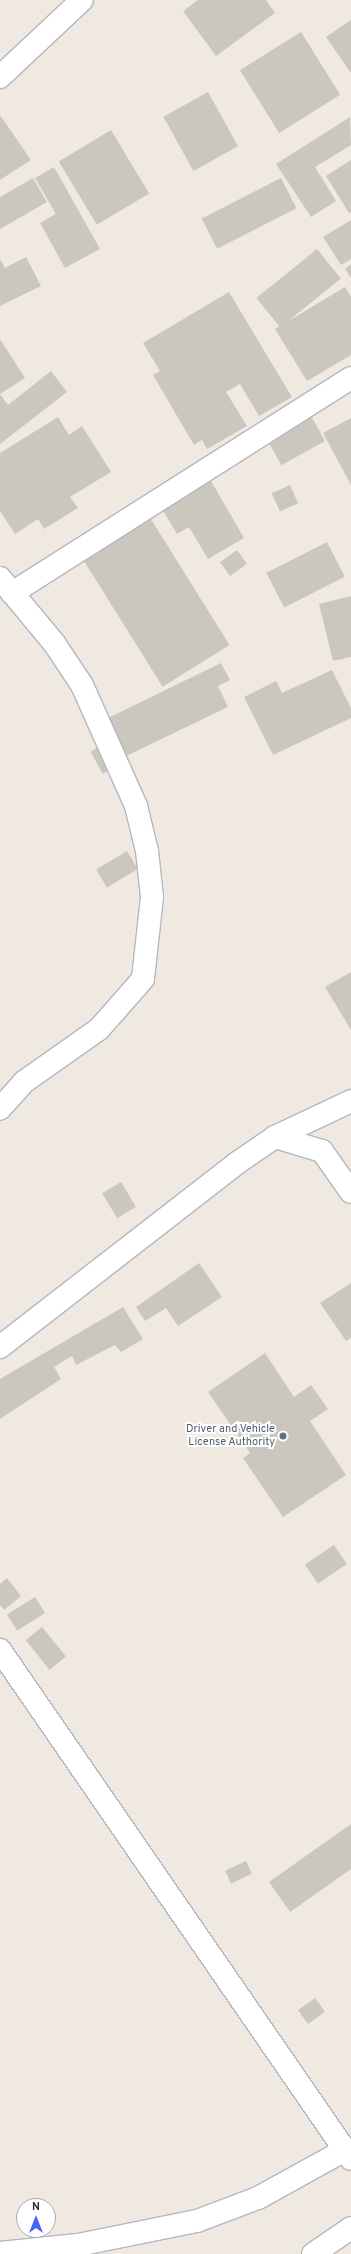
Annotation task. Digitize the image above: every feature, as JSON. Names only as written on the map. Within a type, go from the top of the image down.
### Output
[{"type":"street","points":[[0,77],[82,0]]},
{"type":"street","points":[[0,1110],[24,1082],[99,1029],[143,979],[152,897],[147,851],[136,806],[82,685],[54,643],[6,585],[351,378]]},
{"type":"street","points":[[0,1347],[237,1163],[275,1137],[351,1100]]},
{"type":"street","points":[[275,1137],[322,1152],[351,1192]]},
{"type":"street","points":[[0,1650],[348,2154],[258,2198],[198,2221],[78,2245],[0,2253]]},
{"type":"street","points":[[313,2254],[351,2228]]},
{"type":"building","points":[[198,0],[266,0],[275,13],[216,56],[183,11]]},
{"type":"building","points":[[351,20],[351,73],[326,37]]},
{"type":"building","points":[[301,32],[340,95],[279,133],[240,70]]},
{"type":"building","points":[[208,92],[238,146],[193,171],[163,117]]},
{"type":"building","points":[[0,115],[31,160],[0,180]]},
{"type":"building","points":[[350,117],[351,145],[315,167],[336,201],[311,217],[276,164]]},
{"type":"building","points":[[111,130],[149,193],[97,225],[59,161]]},
{"type":"building","points":[[351,160],[351,212],[349,213],[326,176]]},
{"type":"building","points":[[54,167],[100,249],[65,268],[40,223],[56,214],[35,178]]},
{"type":"building","points":[[33,178],[47,202],[0,229],[0,197]]},
{"type":"building","points":[[281,178],[296,208],[217,249],[202,218]]},
{"type":"building","points":[[351,220],[351,259],[341,265],[323,237]]},
{"type":"building","points":[[317,249],[341,279],[280,328],[256,298]]},
{"type":"building","points":[[26,257],[41,286],[0,306],[0,259],[5,268]]},
{"type":"building","points":[[351,264],[351,278],[345,269]]},
{"type":"building","points":[[345,287],[351,297],[351,355],[307,381],[275,329]]},
{"type":"building","points":[[229,292],[292,397],[259,416],[240,384],[226,392],[247,426],[207,449],[202,440],[194,445],[153,375],[160,371],[143,343]]},
{"type":"building","points":[[0,339],[25,378],[0,394]]},
{"type":"building","points":[[51,371],[67,392],[0,444],[0,394],[8,405]]},
{"type":"building","points":[[310,414],[325,441],[281,465],[266,438]]},
{"type":"building","points":[[58,417],[69,435],[82,426],[111,472],[70,497],[78,508],[44,529],[38,519],[15,534],[0,511],[0,453]]},
{"type":"building","points":[[351,418],[351,485],[323,433]]},
{"type":"building","points":[[211,481],[244,538],[208,559],[189,527],[177,534],[162,509]]},
{"type":"building","points":[[290,485],[298,503],[280,511],[272,493]]},
{"type":"building","points":[[149,516],[230,645],[163,687],[82,558]]},
{"type":"building","points":[[327,542],[345,577],[284,608],[266,573]]},
{"type":"building","points":[[237,550],[247,564],[230,576],[220,562]]},
{"type":"building","points":[[351,596],[351,657],[333,661],[319,604]]},
{"type":"building","points":[[221,663],[230,680],[218,686],[228,707],[124,757],[106,719]]},
{"type":"building","points":[[332,670],[351,708],[351,718],[273,755],[244,697],[276,681],[282,693]]},
{"type":"building","points":[[101,746],[113,768],[103,774],[91,752]]},
{"type":"building","points":[[127,851],[138,869],[107,888],[96,870]]},
{"type":"building","points":[[351,972],[351,1030],[325,987]]},
{"type":"building","points":[[121,1182],[136,1207],[117,1218],[102,1193]]},
{"type":"building","points":[[199,1263],[222,1297],[178,1326],[166,1308],[145,1321],[136,1307]]},
{"type":"building","points":[[351,1283],[351,1338],[346,1341],[320,1303]]},
{"type":"building","points":[[123,1307],[143,1339],[121,1352],[115,1345],[76,1365],[72,1356],[54,1367],[61,1379],[0,1419],[0,1379]]},
{"type":"building","points":[[265,1353],[294,1397],[311,1385],[328,1409],[310,1421],[346,1475],[283,1517],[243,1458],[250,1453],[208,1392]]},
{"type":"building","points":[[334,1545],[347,1564],[318,1584],[305,1565]]},
{"type":"building","points":[[7,1578],[21,1596],[4,1610],[0,1605],[0,1584]]},
{"type":"building","points":[[35,1597],[45,1613],[17,1631],[7,1614]]},
{"type":"building","points":[[42,1627],[66,1657],[50,1670],[26,1640]]},
{"type":"building","points":[[351,1824],[351,1869],[290,1912],[269,1882]]},
{"type":"building","points":[[246,1861],[252,1874],[231,1883],[225,1871]]},
{"type":"building","points":[[315,1998],[325,2012],[308,2024],[298,2010]]},
{"type":"place","name":"Driver and Vehicle License Authority","points":[[283,1436]]}]
